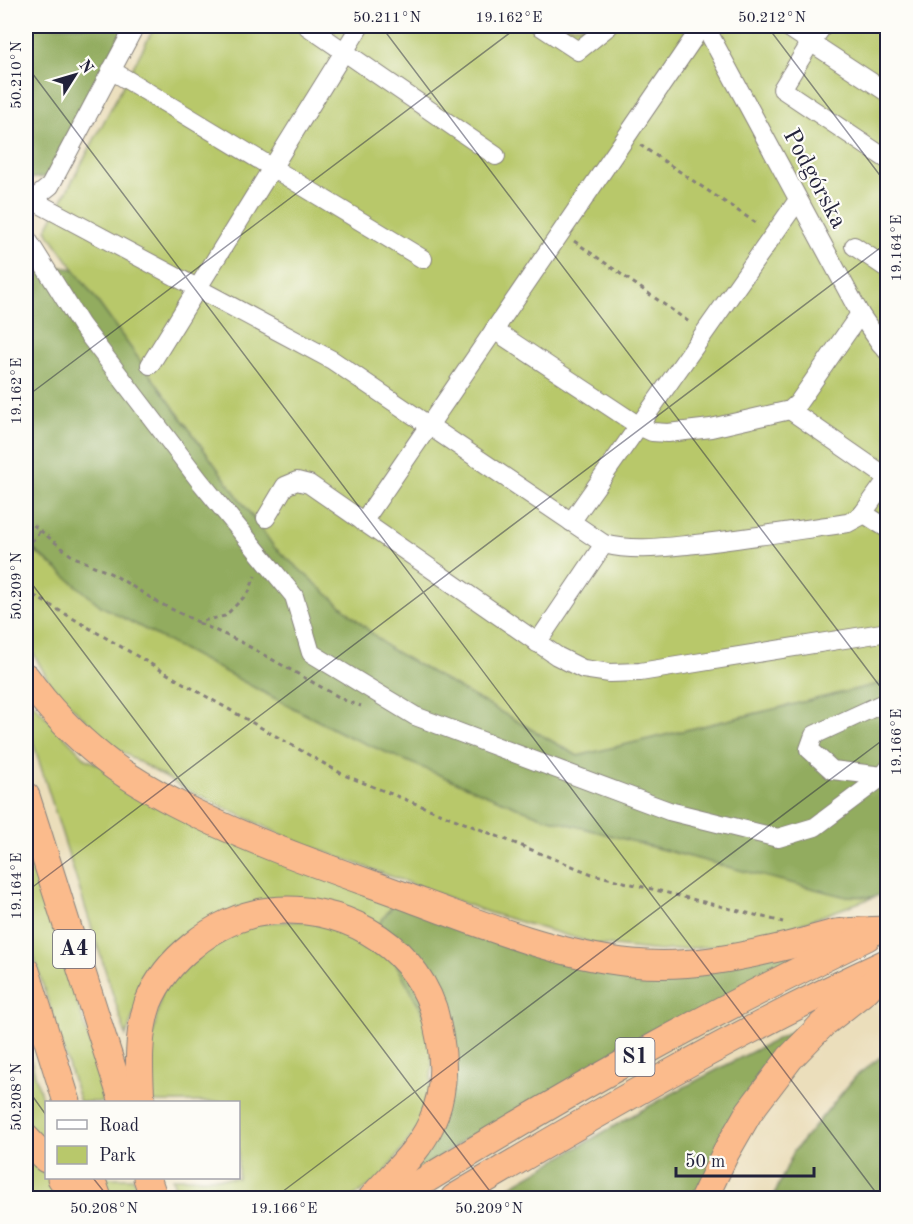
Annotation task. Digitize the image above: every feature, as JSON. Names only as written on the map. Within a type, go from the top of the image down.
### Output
[{"type":"highway","points":[[26,677],[51,708],[103,758],[129,777],[191,812],[224,828],[278,849],[489,927],[558,948],[588,956],[633,963],[690,963],[734,958],[836,933],[885,928]]},
{"type":"highway","name":"A4","points":[[26,796],[123,1101]]},
{"type":"highway","points":[[141,1101],[140,1042],[146,1012],[158,985],[169,967],[181,954],[219,927],[268,911],[304,911],[344,919],[363,927],[378,937],[407,963],[433,1007],[441,1047],[441,1090],[431,1124],[411,1156],[372,1198]]},
{"type":"highway","name":"S1","points":[[396,1198],[522,1121],[638,1055],[768,986],[885,928]]},
{"type":"highway","name":"S1","points":[[454,1198],[710,1050],[888,962]]},
{"type":"highway","points":[[704,1198],[726,1152],[749,1112],[790,1058],[824,1024],[866,990],[888,967]]},
{"type":"highway","name":"A4","points":[[26,971],[68,1101]]},
{"type":"highway","points":[[26,1138],[45,1158]]},
{"type":"highway","points":[[62,1179],[75,1198]]},
{"type":"highway","points":[[92,1179],[98,1198]]},
{"type":"highway","points":[[147,1179],[154,1198]]},
{"type":"street","points":[[135,26],[50,186],[29,202],[198,288],[332,360],[604,544],[648,549],[713,542],[848,524],[861,516],[888,478],[790,410]]},
{"type":"street","points":[[307,26],[496,156]]},
{"type":"street","points":[[150,365],[360,26]]},
{"type":"street","points":[[540,26],[578,51],[609,26]]},
{"type":"street","points":[[363,522],[626,136],[704,26]]},
{"type":"street","name":"Podgórska","points":[[704,26],[860,314],[888,352]]},
{"type":"street","points":[[786,26],[888,93]]},
{"type":"street","points":[[823,26],[782,89],[888,160]]},
{"type":"street","points":[[111,70],[423,259]]},
{"type":"street","points":[[571,522],[798,200]]},
{"type":"street","points":[[26,237],[81,325],[199,480],[294,596],[311,653],[415,716],[669,811],[778,838],[815,827],[885,772]]},
{"type":"street","points":[[854,246],[888,269]]},
{"type":"street","points":[[494,330],[639,426],[652,432],[668,433],[711,428],[790,410],[798,403],[860,314]]},
{"type":"street","points":[[266,518],[285,486],[297,481],[309,484],[537,643],[583,669],[610,673],[640,672],[888,632]]},
{"type":"street","points":[[864,513],[888,529]]},
{"type":"street","points":[[537,643],[604,544]]},
{"type":"street","points":[[885,772],[832,770],[809,749],[814,735],[888,701]]},
{"type":"path","points":[[626,136],[774,234]]},
{"type":"path","points":[[561,232],[705,333]]},
{"type":"path","points":[[26,519],[72,556],[114,575],[159,603],[241,642],[346,702],[369,708]]},
{"type":"path","points":[[26,549],[40,531]]},
{"type":"path","points":[[198,622],[225,616],[249,592],[262,557]]},
{"type":"path","points":[[26,591],[344,775],[592,874],[788,923]]},
{"type":"green space","points":[[26,26],[125,26],[46,177],[26,179]]},
{"type":"green space","points":[[155,26],[887,26],[887,682],[578,756],[390,649],[274,547],[46,230]]},
{"type":"green space","points":[[26,262],[74,269],[274,547],[390,649],[578,756],[887,682],[887,892],[874,897],[843,896],[542,817],[345,735],[101,606],[26,543]]},
{"type":"green space","points":[[26,543],[37,554],[257,689],[345,735],[644,845],[843,896],[874,897],[748,943],[660,951],[596,944],[487,912],[293,840],[187,790],[112,746],[52,687],[26,640]]},
{"type":"green space","points":[[26,696],[86,759],[396,901],[376,928],[250,904],[134,1013],[126,1036],[26,720]]},
{"type":"green space","points":[[26,841],[109,1101],[80,1101],[26,932]]},
{"type":"green space","points":[[396,901],[583,960],[828,950],[552,1097],[464,1140],[417,1173],[394,1185],[451,1063],[376,928]]},
{"type":"green space","points":[[327,920],[395,960],[434,1035],[429,1113],[381,1178],[351,1198],[179,1198],[172,1179],[240,1179],[240,1101],[151,1101],[145,1074],[164,980],[231,924]]},
{"type":"green space","points":[[818,1018],[699,1198],[489,1198],[665,1097]]},
{"type":"green space","points":[[26,1045],[45,1108],[45,1145],[26,1128]]},
{"type":"green space","points":[[887,1052],[887,1198],[773,1198],[794,1151],[856,1076]]},
{"type":"green space","points":[[26,1155],[45,1175],[45,1179],[48,1179],[61,1198],[26,1198]]},
{"type":"green space","points":[[104,1179],[133,1179],[140,1198],[111,1198]]}]
